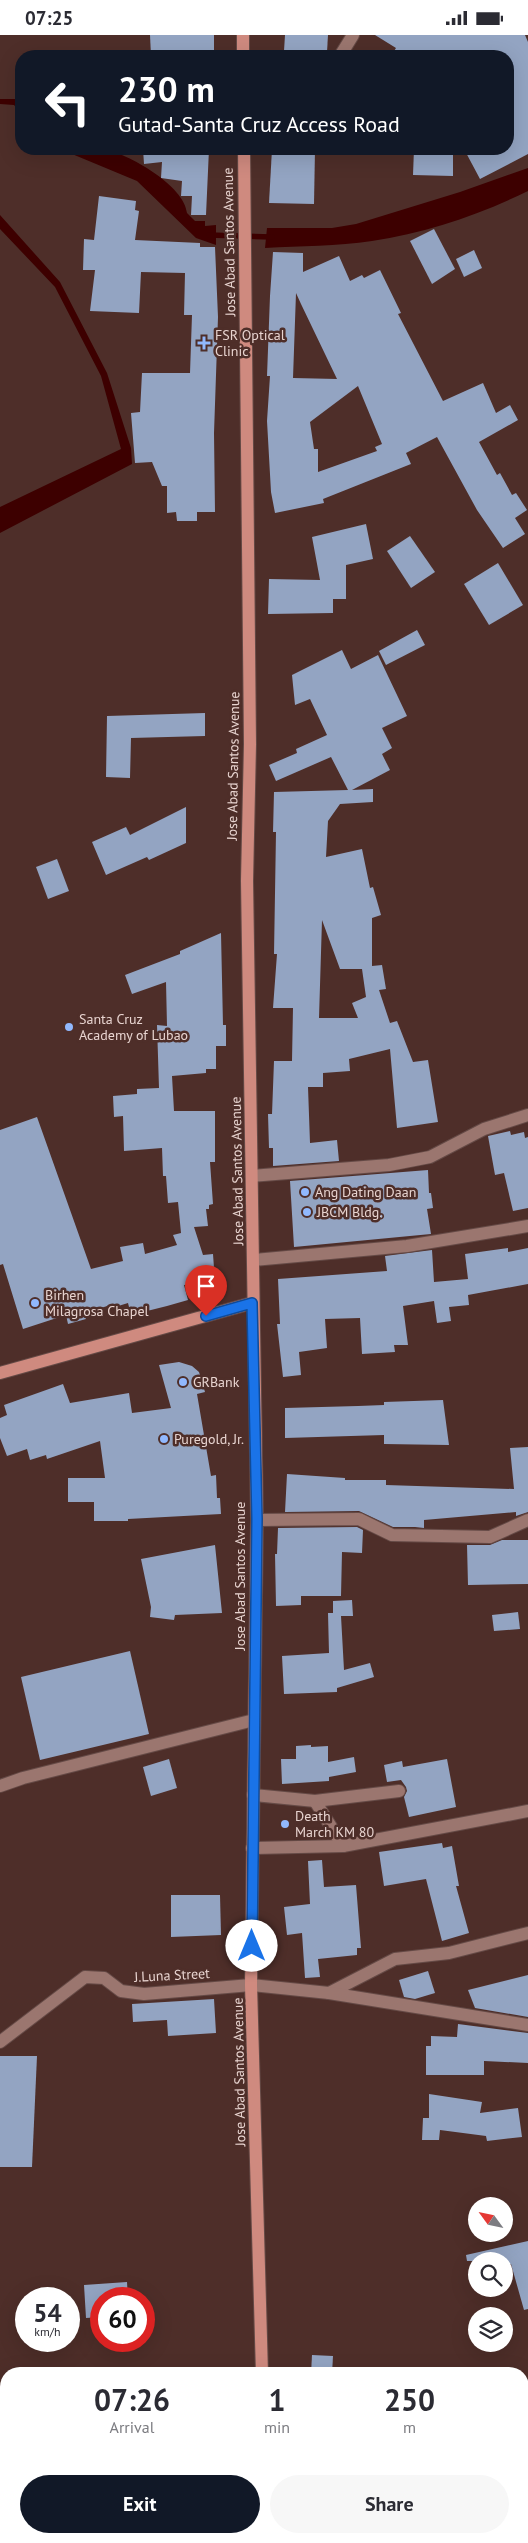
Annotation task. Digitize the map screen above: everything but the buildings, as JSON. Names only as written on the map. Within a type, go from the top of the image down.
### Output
[{"type":"main road","points":[[243,35],[243,50]]},
{"type":"main road","name":"Jose Abad Santos Avenue","points":[[244,155],[250,753],[247,881],[253,1260],[252,1303],[257,1519],[251,1985],[262,2367]]},
{"type":"main road","points":[[0,1373],[252,1303]]},
{"type":"street","points":[[344,50],[353,35]]},
{"type":"street","points":[[252,1176],[389,1165],[430,1157],[484,1129],[528,1115]]},
{"type":"street","points":[[253,1260],[407,1246],[528,1226]]},
{"type":"street","points":[[257,1519],[359,1519],[392,1535],[490,1537],[528,1520]]},
{"type":"street","points":[[0,1786],[23,1778],[254,1720]]},
{"type":"street","points":[[253,1795],[315,1801],[399,1791]]},
{"type":"street","points":[[315,1801],[343,1846]]},
{"type":"street","points":[[252,1848],[343,1846],[528,1811]]},
{"type":"street","points":[[329,1993],[395,1959],[449,1953],[528,1933]]},
{"type":"street","name":"J.Luna Street","points":[[0,2042],[84,1977],[104,1978],[121,1991],[144,1994],[251,1985],[285,1990],[329,1993],[528,2025]]},
{"type":"shaded area","points":[[0,99],[15,99],[15,106],[0,104]]},
{"type":"shaded area","points":[[74,155],[121,155],[154,172],[177,192],[184,203],[187,213],[195,221],[205,221],[205,226],[216,225],[216,245],[196,238],[137,181]]},
{"type":"shaded area","points":[[528,168],[528,191],[491,208],[452,222],[392,238],[372,241],[265,248],[267,228],[332,228],[356,224],[460,192]]},
{"type":"shaded area","points":[[0,215],[60,282],[107,373],[131,448],[132,464],[0,533],[0,507],[121,449],[101,376],[55,287],[0,229]]},
{"type":"waterway","points":[[209,235],[272,237]]},
{"type":"place","name":"FSR Optical Clinic","points":[[204,343]]},
{"type":"place","name":"Santa Cruz Academy of Lubao","points":[[69,1027]]},
{"type":"place","name":"Ang Dating Daan","points":[[305,1192]]},
{"type":"place","name":"JBCM Bldg.","points":[[307,1212]]},
{"type":"place","name":"Birhen Milagrosa Chapel","points":[[35,1303]]},
{"type":"place","name":"GRBank","points":[[183,1382]]},
{"type":"place","name":"Puregold, Jr.","points":[[164,1439]]},
{"type":"place","name":"Death March KM 80","points":[[285,1824]]},
{"type":"route","points":[[206,1316],[252,1303],[257,1519],[252,1946]]}]
